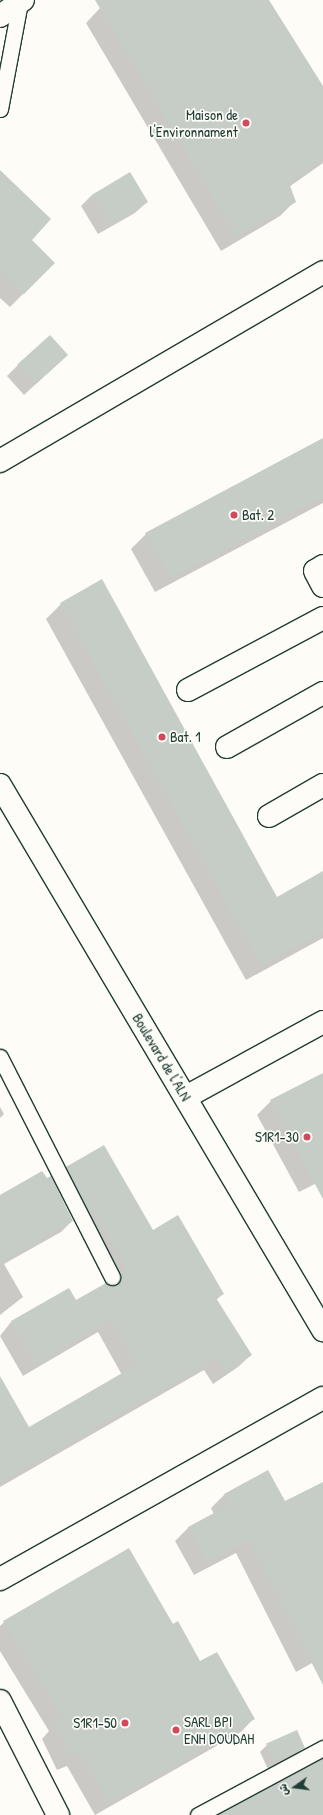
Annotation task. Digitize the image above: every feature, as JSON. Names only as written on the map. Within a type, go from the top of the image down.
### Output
[{"type":"street","points":[[0,16],[21,1]]},
{"type":"street","points":[[0,461],[323,272]]},
{"type":"street","points":[[323,566],[315,571],[323,586]]},
{"type":"street","points":[[188,690],[323,618]]},
{"type":"street","points":[[228,747],[323,692]]},
{"type":"street","name":"Boulevard de l'ALN","points":[[0,785],[323,1330]]},
{"type":"street","points":[[269,816],[323,785]]},
{"type":"street","points":[[186,1097],[323,1022]]},
{"type":"street","points":[[0,1579],[323,1398]]},
{"type":"street","points":[[0,1701],[58,1815]]},
{"type":"lane","points":[[0,109],[21,1]]},
{"type":"lane","points":[[0,1057],[112,1277]]},
{"type":"lane","points":[[198,1815],[323,1748]]},
{"type":"building","name":"Maison de l'Environnament","points":[[95,0],[269,0],[323,86],[323,159],[289,183],[296,202],[236,237]]},
{"type":"building","points":[[0,170],[51,219],[32,240],[55,263],[24,294],[0,271]]},
{"type":"building","points":[[130,172],[148,202],[110,225],[92,195]]},
{"type":"building","points":[[50,335],[68,355],[35,385],[17,364]]},
{"type":"building","name":"Bat. 2","points":[[323,438],[323,497],[171,578],[145,533]]},
{"type":"building","name":"Bat. 1","points":[[102,579],[277,897],[323,871],[323,932],[261,966],[60,603]]},
{"type":"building","name":"S1R1-30","points":[[323,1073],[323,1199],[270,1100]]},
{"type":"building","points":[[104,1145],[153,1230],[178,1215],[224,1294],[216,1298],[252,1355],[226,1372],[217,1358],[0,1483],[0,1376],[29,1427],[136,1365],[111,1320],[35,1364],[11,1321],[69,1288],[76,1300],[106,1283],[116,1285],[120,1282],[120,1274],[127,1270],[93,1210],[89,1212],[66,1167]]},
{"type":"building","points":[[42,1171],[47,1178],[51,1176],[73,1221],[0,1263],[0,1195]]},
{"type":"building","points":[[268,1470],[285,1501],[323,1482],[323,1685],[249,1540],[207,1563],[188,1527],[229,1505],[224,1494]]},
{"type":"building","points":[[129,1548],[173,1624],[178,1621],[200,1661],[217,1652],[255,1719],[109,1803],[80,1753],[71,1757],[55,1724],[64,1720],[3,1621]]},
{"type":"building","points":[[297,1730],[305,1748],[274,1762],[266,1744]]},
{"type":"building","points":[[323,1758],[323,1815],[217,1815]]},
{"type":"place","name":"Maison de l'Environnament","points":[[246,123]]},
{"type":"place","name":"Bat. 2","points":[[234,515]]},
{"type":"place","name":"Bat. 1","points":[[162,737]]},
{"type":"place","name":"S1R1-30","points":[[307,1137]]},
{"type":"place","name":"S1R1-50","points":[[125,1723]]},
{"type":"place","name":"SARL BPI ENH DOUDAH","points":[[176,1730]]}]
